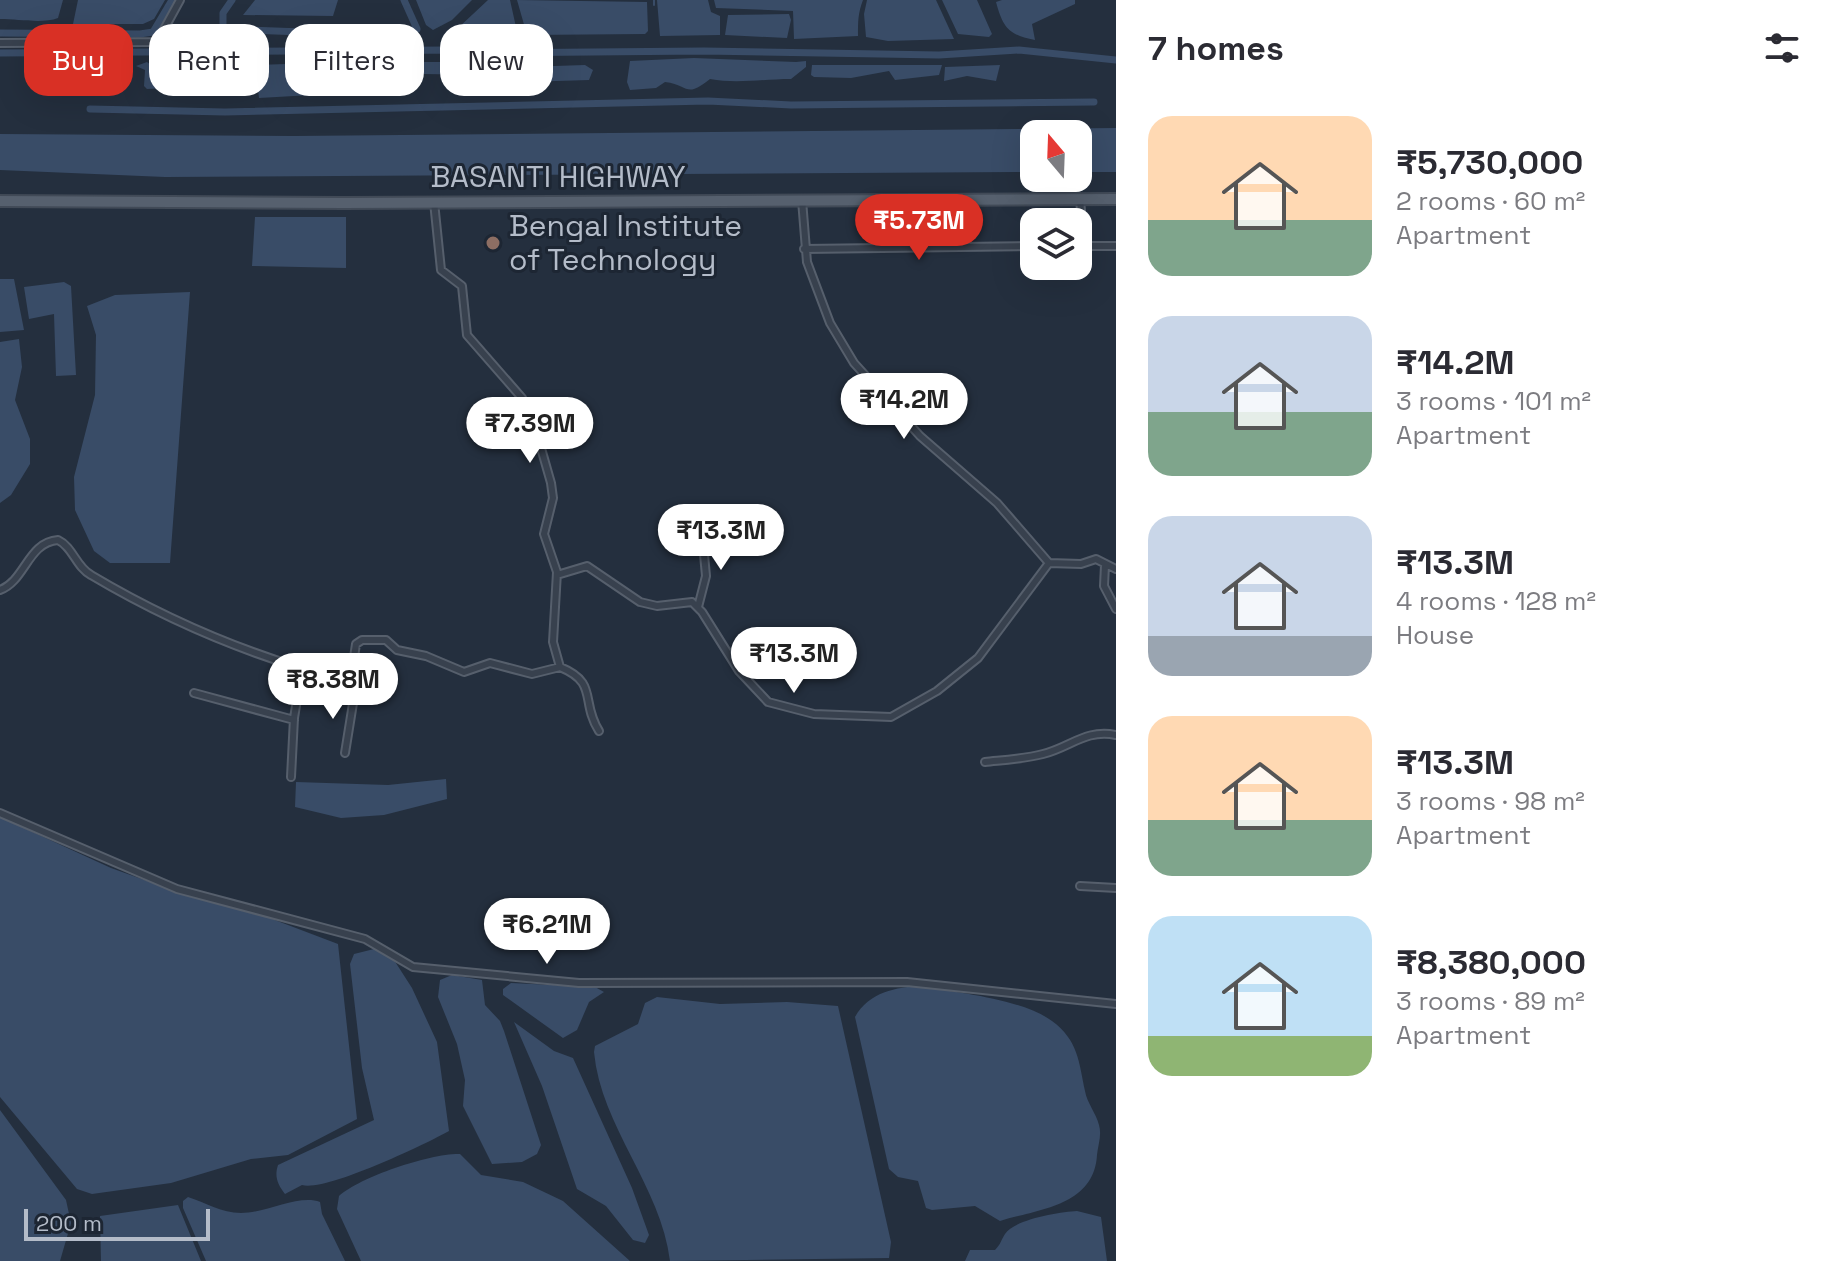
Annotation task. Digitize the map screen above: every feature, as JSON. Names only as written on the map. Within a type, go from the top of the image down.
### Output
[{"type":"main road","name":"BASANTI HIGHWAY","points":[[0,201],[1116,199]]},
{"type":"street","points":[[0,43],[157,42],[180,0]]},
{"type":"street","points":[[1080,199],[1080,208]]},
{"type":"street","points":[[802,200],[804,249],[830,323],[860,371],[920,436],[997,503],[1049,563],[1081,564],[1096,559],[1116,569]]},
{"type":"street","points":[[953,200],[955,246]]},
{"type":"street","points":[[434,202],[441,270],[462,286],[467,335],[475,348],[511,381],[535,427],[552,490],[544,534],[557,575],[553,642],[560,667]]},
{"type":"street","points":[[804,249],[1020,246]]},
{"type":"street","points":[[1092,246],[1116,246]]},
{"type":"street","points":[[698,607],[706,576],[702,533]]},
{"type":"street","points":[[0,590],[11,583],[41,546],[58,540],[95,577],[205,633],[302,669],[349,680]]},
{"type":"street","points":[[557,575],[587,566],[640,602],[657,606],[688,601],[698,607],[739,671],[768,702],[814,714],[891,717],[937,691],[978,658],[1049,563]]},
{"type":"street","points":[[1105,565],[1104,586],[1116,609]]},
{"type":"street","points":[[345,753],[355,691],[349,680],[356,644],[374,638],[386,640],[397,650],[426,656],[464,672],[490,663],[522,674],[543,673],[560,667],[579,676],[585,683],[588,713],[599,731]]},
{"type":"street","points":[[291,777],[294,720],[302,669]]},
{"type":"street","points":[[194,693],[294,720]]},
{"type":"street","points":[[985,762],[1048,753],[1092,734],[1116,735]]},
{"type":"street","points":[[0,813],[177,889],[365,939],[413,967],[579,983],[907,982],[1116,1004]]},
{"type":"street","points":[[1080,886],[1116,888]]},
{"type":"water","points":[[0,0],[63,0],[58,18],[38,21],[0,19]]},
{"type":"water","points":[[78,0],[165,0],[154,19],[143,24],[73,24]]},
{"type":"water","points":[[255,0],[338,0],[333,16],[243,15]]},
{"type":"water","points":[[416,0],[472,0],[452,20],[433,30],[426,25]]},
{"type":"water","points":[[488,0],[510,0],[515,24],[462,24]]},
{"type":"water","points":[[517,0],[647,2],[648,31],[645,34],[553,35],[553,24],[524,24]]},
{"type":"water","points":[[657,0],[708,0],[711,12],[720,16],[720,35],[660,36]]},
{"type":"water","points":[[714,0],[863,0],[858,36],[794,39],[793,11],[716,8]]},
{"type":"water","points":[[867,0],[936,0],[954,39],[888,41],[866,37],[864,14]]},
{"type":"water","points":[[942,0],[977,0],[992,34],[989,37],[958,34]]},
{"type":"water","points":[[1075,0],[1075,4],[1032,24],[1035,40],[1008,29],[996,2]]},
{"type":"water","points":[[789,14],[791,20],[787,38],[725,35],[728,15]]},
{"type":"water","points":[[694,58],[806,61],[806,67],[791,79],[710,79],[691,90],[665,82],[656,88],[630,90],[627,82],[630,61]]},
{"type":"water","points":[[424,62],[440,62],[440,74],[424,74]]},
{"type":"water","points":[[149,64],[149,89],[144,86],[145,70],[136,66]]},
{"type":"water","points":[[285,64],[285,96],[294,96],[259,98],[269,96],[269,65]]},
{"type":"water","points":[[585,65],[593,70],[589,80],[553,81],[553,66]]},
{"type":"water","points":[[812,65],[942,65],[939,75],[895,80],[889,71],[851,78],[814,77],[811,75]]},
{"type":"water","points":[[1000,65],[996,81],[967,76],[944,81],[945,67]]},
{"type":"water","points":[[1092,128],[1116,128],[1116,172],[1092,172]]},
{"type":"water","points":[[1020,129],[1020,172],[165,177],[0,170],[0,134],[294,136]]},
{"type":"water","points":[[255,217],[346,217],[346,268],[252,266]]},
{"type":"water","points":[[0,279],[14,279],[24,330],[0,332]]},
{"type":"water","points":[[64,282],[71,286],[76,375],[56,376],[54,314],[29,319],[24,287]]},
{"type":"water","points":[[190,292],[170,563],[110,563],[94,551],[75,510],[74,477],[95,395],[96,335],[87,306],[115,295]]},
{"type":"water","points":[[19,339],[22,367],[15,400],[30,439],[30,464],[11,495],[0,503],[0,342]]},
{"type":"water","points":[[446,779],[447,799],[384,815],[341,818],[295,807],[296,782],[388,785]]},
{"type":"water","points":[[0,817],[111,868],[175,891],[259,914],[338,944],[357,1119],[288,1155],[251,1159],[171,1183],[92,1194],[77,1189],[0,1097]]},
{"type":"water","points":[[374,949],[394,960],[412,988],[437,1042],[449,1131],[352,1175],[302,1185],[285,1194],[277,1181],[278,1165],[374,1120],[362,1068],[350,964],[354,954]]},
{"type":"water","points":[[452,975],[482,980],[485,1005],[500,1021],[504,1031],[541,1145],[537,1154],[522,1162],[492,1164],[463,1106],[465,1080],[457,1044],[438,997],[440,980]]},
{"type":"water","points":[[511,983],[595,987],[604,992],[589,1002],[577,1030],[563,1038],[503,995],[503,989]]},
{"type":"water","points":[[922,986],[1024,1007],[1052,1021],[1067,1036],[1076,1052],[1086,1095],[1100,1132],[1094,1172],[1075,1195],[1062,1203],[1000,1221],[975,1206],[926,1208],[918,1181],[898,1177],[889,1169],[855,1017],[875,996]]},
{"type":"water","points":[[657,997],[720,1004],[787,1002],[838,1006],[891,1242],[889,1258],[670,1261],[655,1207],[608,1106],[594,1052],[595,1046],[638,1024],[645,1003]]},
{"type":"water","points":[[514,1022],[554,1051],[573,1058],[632,1188],[649,1235],[645,1243],[633,1240],[606,1206],[577,1189],[542,1086]]},
{"type":"water","points":[[0,1110],[66,1200],[71,1223],[60,1261],[0,1261]]},
{"type":"water","points":[[460,1154],[481,1175],[523,1182],[563,1201],[630,1261],[361,1261],[337,1209],[339,1196],[363,1181],[396,1168],[432,1157]]},
{"type":"water","points":[[188,1197],[234,1213],[302,1200],[320,1202],[322,1214],[345,1261],[206,1261],[183,1208],[183,1201]]},
{"type":"water","points":[[178,1205],[201,1261],[101,1261],[100,1216]]},
{"type":"water","points":[[1077,1211],[1101,1217],[1107,1261],[965,1261],[970,1250],[995,1250],[1005,1234],[1018,1224]]},
{"type":"waterway","points":[[0,33],[153,32],[172,0]]},
{"type":"waterway","points":[[232,0],[223,13],[223,29],[387,35],[417,29],[404,0]]},
{"type":"waterway","points":[[654,0],[654,5]]},
{"type":"waterway","points":[[0,53],[447,50],[489,53],[704,51],[939,55],[1019,50],[1116,60]]},
{"type":"waterway","points":[[90,109],[225,112],[708,101],[791,105],[1094,102]]},
{"type":"place","name":"Bengal Institute of Technology","points":[[493,243]]}]
